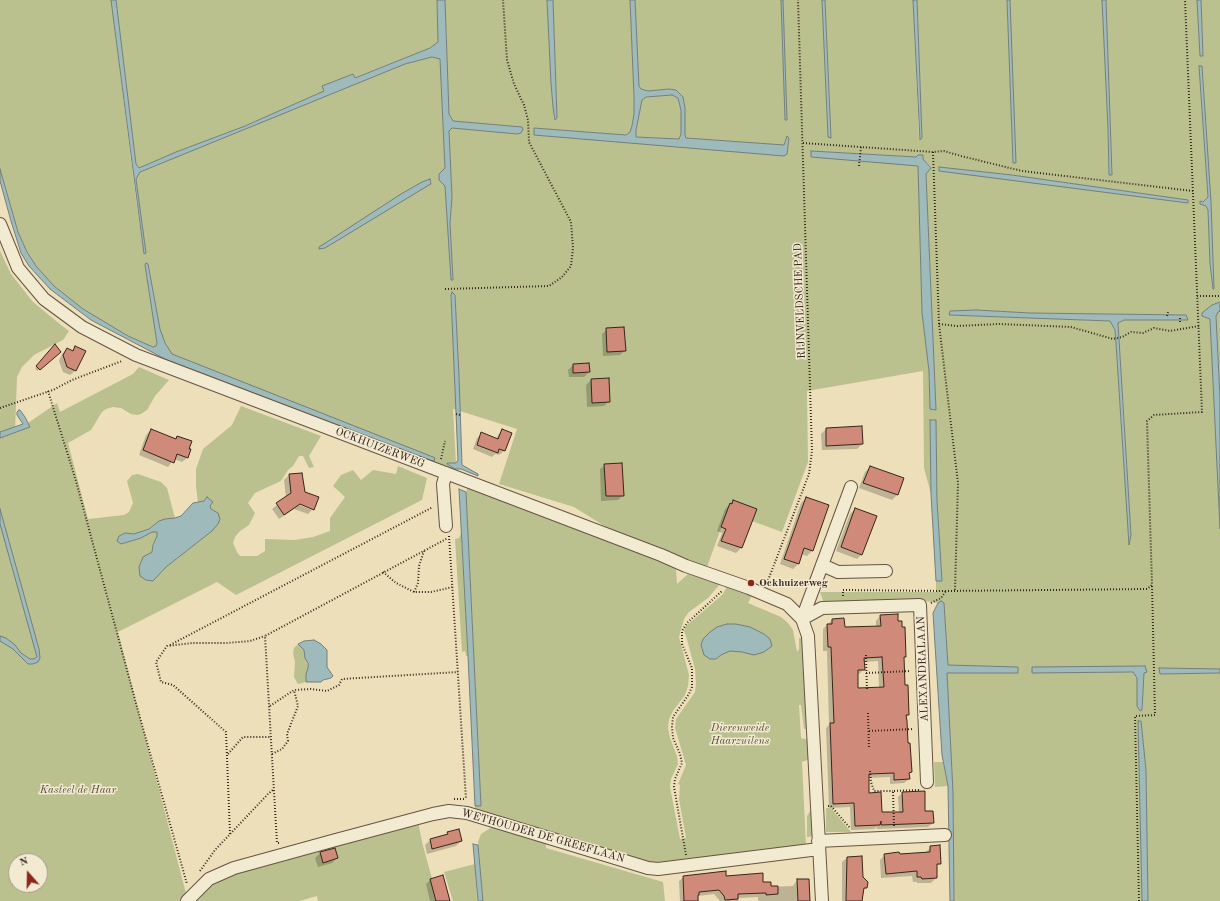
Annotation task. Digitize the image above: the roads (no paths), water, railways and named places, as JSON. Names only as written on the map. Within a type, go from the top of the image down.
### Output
[{"type":"street","name":"OCKHUIZERWEG","points":[[0,224],[18,268],[44,299],[82,327],[136,355],[763,593],[787,604],[802,619],[808,636],[822,901]]},
{"type":"street","points":[[441,471],[448,531]]},
{"type":"street","points":[[802,619],[851,488]]},
{"type":"street","points":[[822,565],[838,572],[886,571]]},
{"type":"street","name":"ALEXANDRALAAN","points":[[802,619],[822,608],[920,605],[927,782]]},
{"type":"street","name":"WETHOUDER DE GREEFLAAN","points":[[189,899],[209,879],[234,868],[433,814],[449,811],[467,813],[648,868],[658,869],[687,866],[860,839],[945,835]]},
{"type":"water","points":[[111,0],[116,0],[136,164],[139,168],[176,152],[245,126],[324,91],[322,86],[353,74],[355,78],[430,48],[438,42],[437,0],[445,0],[449,114],[453,121],[522,127],[523,129],[521,133],[517,134],[452,128],[449,131],[452,197],[450,223],[453,280],[451,280],[445,186],[439,180],[439,174],[445,168],[440,59],[432,57],[405,64],[140,172],[136,179],[146,253],[144,254]]},
{"type":"water","points":[[547,0],[553,0],[557,118],[555,120],[551,83]]},
{"type":"water","points":[[630,0],[635,0],[639,86],[641,89],[648,91],[669,89],[676,90],[683,97],[686,138],[784,145],[787,136],[789,138],[787,154],[784,156],[534,135],[534,128],[626,135],[630,132],[632,126],[634,97]],"holes":[[[672,95],[678,98],[681,110],[681,134],[679,139],[636,137],[642,100],[646,97]]]},
{"type":"water","points":[[781,0],[783,0],[787,120],[785,120]]},
{"type":"water","points":[[822,0],[825,0],[831,138],[828,137]]},
{"type":"water","points":[[913,0],[917,0],[922,138],[920,140]]},
{"type":"water","points":[[1007,0],[1010,0],[1016,163],[1013,163]]},
{"type":"water","points":[[1102,0],[1106,0],[1112,175],[1109,175]]},
{"type":"water","points":[[1197,0],[1201,0],[1203,56],[1200,56]]},
{"type":"water","points":[[1199,66],[1202,66],[1211,202],[1214,289],[1210,264],[1208,210],[1206,206],[1200,204],[1200,201],[1203,202],[1208,197]]},
{"type":"water","points":[[811,151],[916,157],[918,155],[923,155],[923,159],[931,168],[926,174],[936,410],[930,409],[929,371],[922,313],[918,166],[811,157]]},
{"type":"water","points":[[939,167],[1012,175],[1188,200],[1188,203],[939,171]]},
{"type":"water","points":[[0,169],[18,232],[27,252],[36,266],[54,286],[83,309],[128,336],[153,347],[156,346],[157,343],[145,265],[146,263],[148,264],[160,329],[165,343],[172,354],[433,457],[435,458],[434,461],[167,360],[91,320],[50,289],[29,266],[21,253],[0,181]]},
{"type":"water","points":[[430,179],[431,184],[325,248],[319,249],[319,247],[401,194]]},
{"type":"water","points":[[452,292],[455,295],[462,465],[478,474],[478,476],[461,469],[455,469],[447,464],[456,463],[458,460]]},
{"type":"water","points":[[1220,302],[1220,311],[1216,316],[1220,398],[1220,529],[1210,319],[1202,316],[1202,313],[1212,305]]},
{"type":"water","points":[[976,310],[1030,313],[1186,315],[1188,320],[1124,320],[1118,323],[1131,535],[1129,545],[1115,330],[1110,321],[949,315],[950,311]]},
{"type":"water","points":[[19,410],[25,417],[30,427],[0,438],[0,432],[23,424],[17,415]]},
{"type":"water","points":[[930,420],[936,420],[937,501],[942,581],[936,581],[931,494]]},
{"type":"water","points":[[459,489],[466,492],[481,806],[475,806]]},
{"type":"water","points":[[207,497],[213,502],[210,506],[211,509],[218,513],[220,519],[218,524],[212,531],[166,567],[153,581],[146,580],[140,576],[139,567],[143,557],[152,552],[157,532],[152,532],[141,538],[121,544],[117,541],[119,536],[125,533],[134,534],[149,529],[159,521],[181,516],[193,503],[204,501]]},
{"type":"water","points":[[0,509],[39,649],[40,658],[38,662],[33,664],[28,664],[13,649],[0,641],[0,636],[6,638],[15,645],[21,653],[30,659],[37,657],[0,524]]},
{"type":"water","points":[[941,601],[944,603],[948,665],[1018,667],[1018,673],[947,673],[953,792],[954,901],[950,901],[948,786],[942,755],[933,613],[938,603]]},
{"type":"water","points":[[727,624],[750,627],[764,634],[770,639],[772,646],[764,652],[754,655],[730,651],[716,659],[710,659],[704,655],[701,645],[703,639],[717,627]]},
{"type":"water","points":[[314,640],[327,650],[327,667],[333,676],[321,682],[306,682],[308,663],[305,658],[304,650],[298,644],[304,641]]},
{"type":"water","points":[[1145,666],[1147,672],[1144,673],[1142,710],[1140,711],[1137,706],[1137,678],[1133,672],[1032,673],[1032,667]]},
{"type":"water","points":[[1159,668],[1220,669],[1220,673],[1160,674]]},
{"type":"water","points":[[1138,721],[1141,721],[1146,770],[1148,901],[1142,901]]},
{"type":"water","points":[[473,844],[478,845],[483,901],[478,901]]},
{"type":"place","name":"Ockhuizerweg","points":[[751,583]]},
{"type":"park label","name":"Dierenweide Haarzuilens","points":[[740,734]]},
{"type":"park label","name":"Kasteel de Haar","points":[[78,790]]}]
